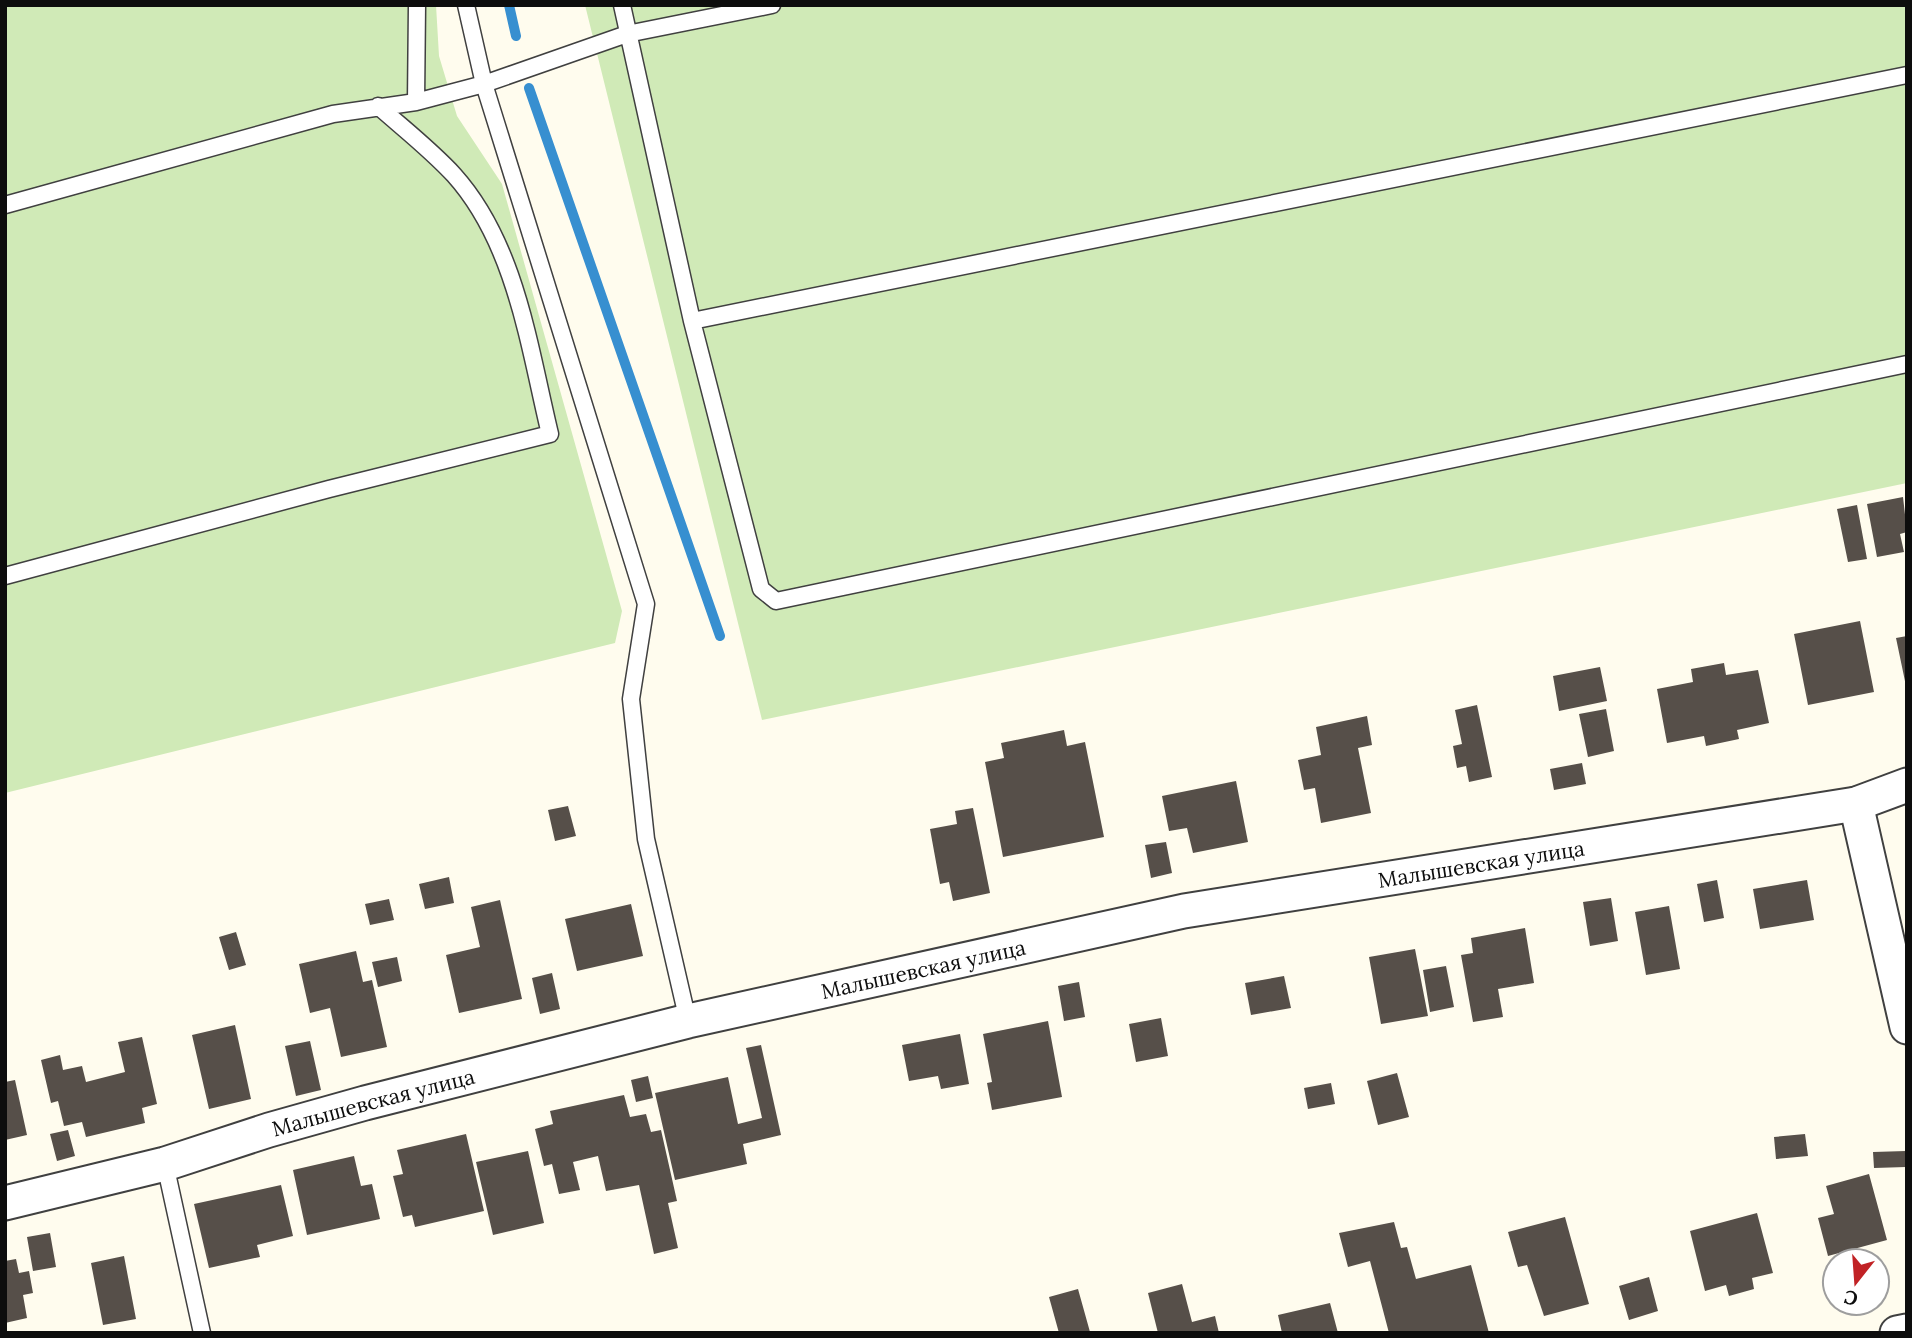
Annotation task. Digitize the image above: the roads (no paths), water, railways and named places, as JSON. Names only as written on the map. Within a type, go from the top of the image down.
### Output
[{"type":"street","name":"Малышевская улица","points":[[5,1203],[165,1164],[269,1130],[365,1103],[688,1021],[1184,912],[1856,804],[1907,785]]},
{"type":"street","points":[[1856,804],[1907,1027]]},
{"type":"street","points":[[1897,1333],[1907,1331]]},
{"type":"lane","points":[[416,102],[417,5]]},
{"type":"lane","points":[[466,5],[484,84],[646,604],[631,699],[646,839],[688,1021]]},
{"type":"lane","points":[[622,5],[692,321],[761,589],[776,601],[1907,364]]},
{"type":"lane","points":[[5,205],[333,114],[416,102],[484,84],[627,34],[772,5]]},
{"type":"lane","points":[[692,321],[1907,75]]},
{"type":"lane","points":[[5,576],[329,489],[550,434],[514,286],[484,216],[455,176],[378,106]]},
{"type":"lane","points":[[165,1164],[202,1333]]},
{"type":"waterway","points":[[509,5],[516,36]]},
{"type":"waterway","points":[[529,88],[720,636]]}]
